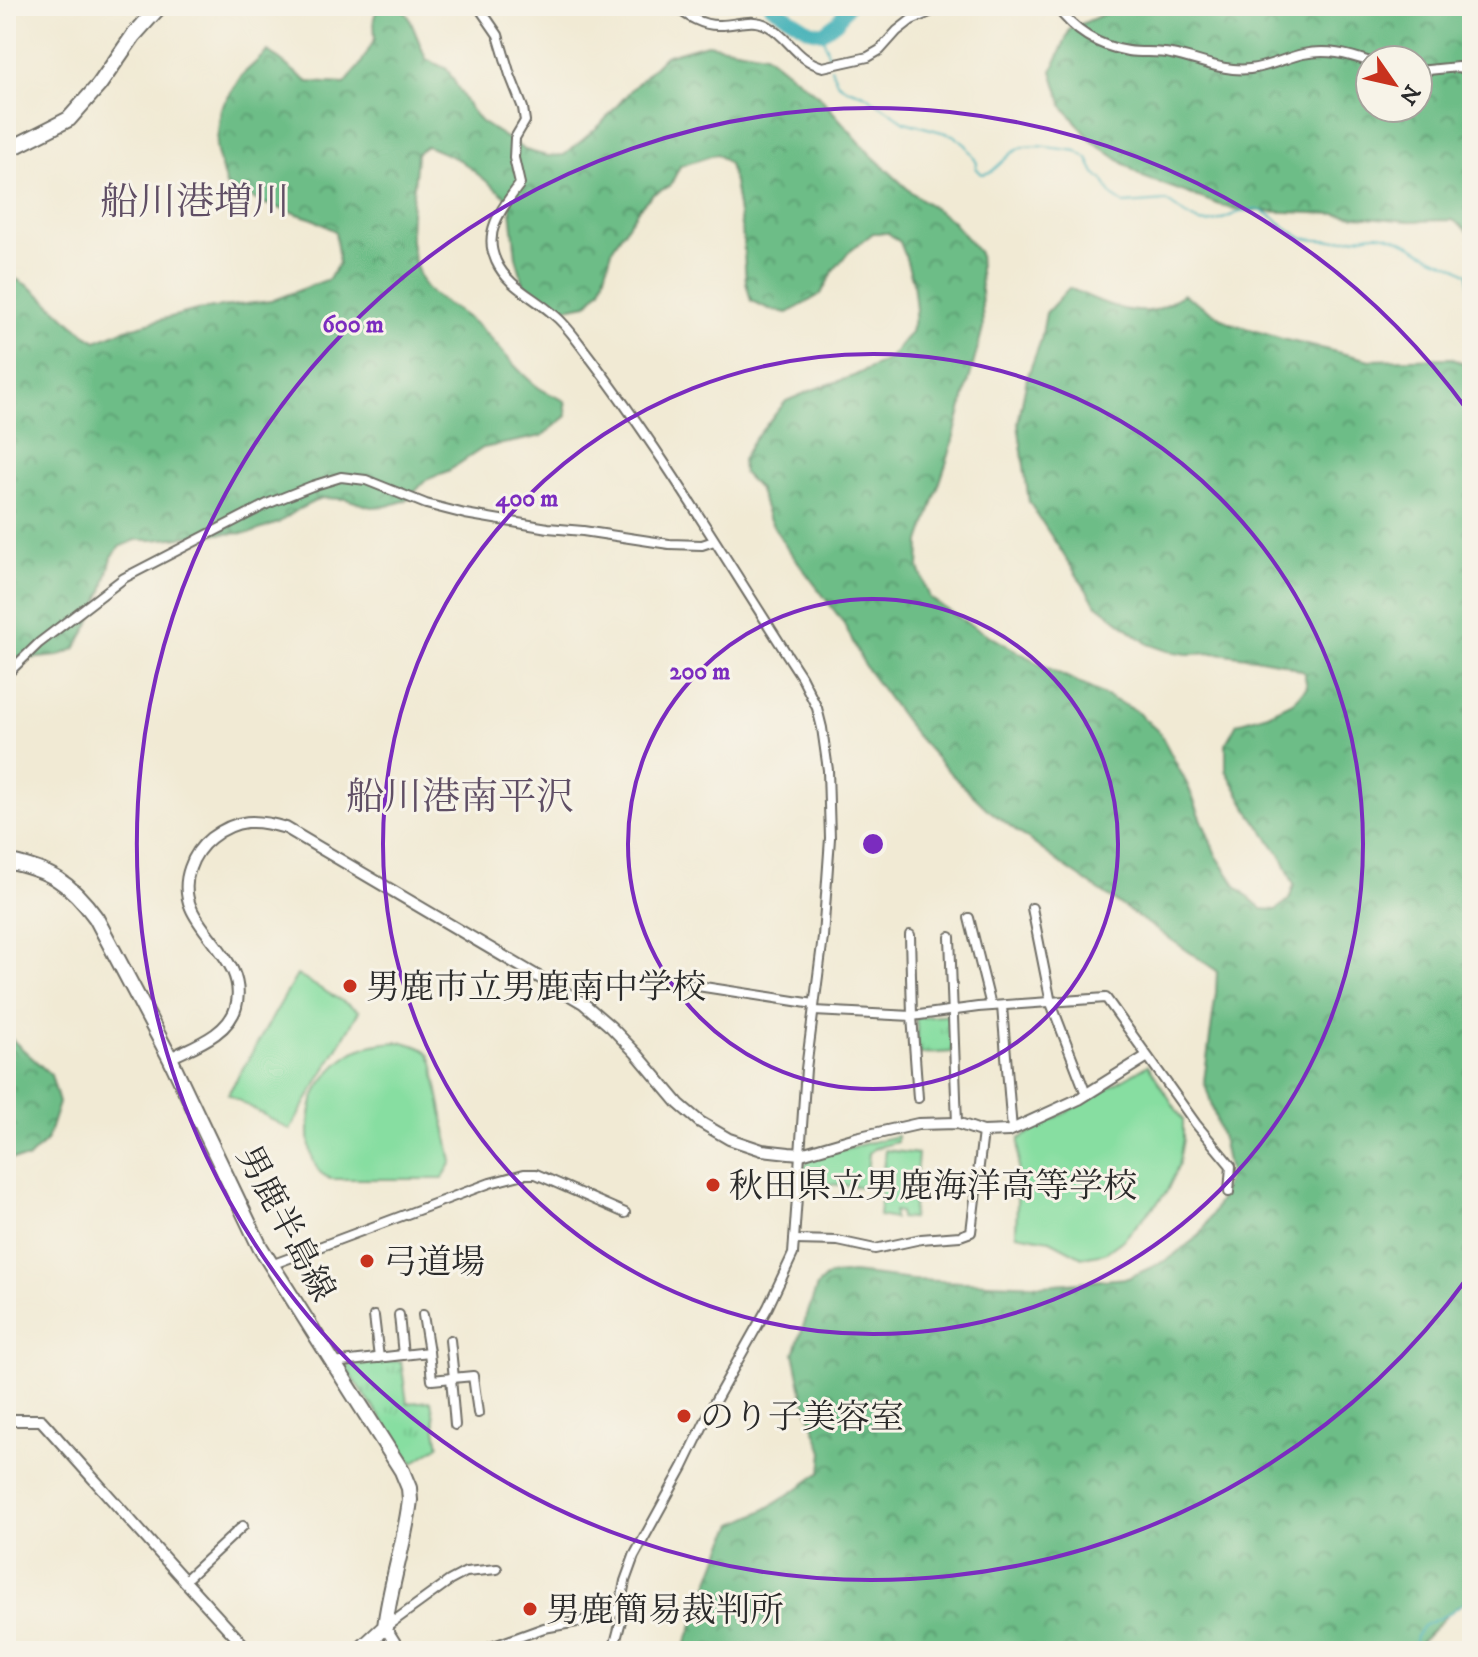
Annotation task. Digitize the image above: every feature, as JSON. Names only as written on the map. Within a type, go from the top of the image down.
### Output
[{"type":"main road","points":[[6,151],[69,119],[160,6]]},
{"type":"main road","name":"男鹿半島線","points":[[6,861],[45,872],[64,883],[81,898],[96,918],[170,1058],[260,1247],[402,1471],[410,1500],[385,1627]]},
{"type":"main road","points":[[359,1651],[385,1627]]},
{"type":"street","points":[[478,6],[498,35],[525,121],[515,138],[514,158],[520,184],[496,217],[491,242],[494,258],[512,283],[555,315],[572,333],[614,388],[714,541],[801,676],[817,708],[828,770],[830,838],[823,937],[806,1069],[793,1254],[768,1307],[634,1556],[625,1581],[620,1607],[622,1617],[613,1651]]},
{"type":"street","points":[[674,6],[705,23],[720,25],[746,20],[765,23],[797,53],[823,67],[868,57],[880,50],[911,20],[944,6]]},
{"type":"street","points":[[1056,6],[1073,26],[1106,46],[1128,51],[1168,53],[1211,66],[1245,70],[1318,52],[1334,52],[1354,58]]},
{"type":"street","points":[[1434,69],[1458,67],[1472,71]]},
{"type":"street","points":[[6,675],[39,643],[124,578],[267,504],[341,477],[366,480],[439,508],[548,528],[669,544],[702,545],[714,541]]},
{"type":"street","points":[[170,1058],[224,1028],[236,1008],[238,985],[234,970],[187,902],[186,879],[190,866],[207,842],[222,830],[239,823],[264,821],[286,828],[583,1003],[611,1027],[679,1104],[700,1122],[729,1139],[762,1150],[801,1154],[918,1124],[957,1123],[983,1132],[1012,1130],[1086,1094],[1146,1057]]},
{"type":"street","points":[[1032,908],[1051,1003],[1086,1094]]},
{"type":"street","points":[[969,918],[991,1006]]},
{"type":"street","points":[[910,935],[918,1098]]},
{"type":"street","points":[[950,937],[957,1123]]},
{"type":"street","points":[[691,985],[814,1008],[912,1016],[991,1006],[1106,998],[1146,1057],[1231,1166],[1229,1192]]},
{"type":"street","points":[[1002,1006],[1012,1130]]},
{"type":"street","points":[[794,1240],[838,1241],[875,1249],[971,1232],[983,1132]]},
{"type":"street","points":[[271,1265],[490,1183],[524,1174],[536,1174],[625,1213]]},
{"type":"street","points":[[399,1315],[403,1355]]},
{"type":"street","points":[[423,1315],[432,1380],[473,1376],[478,1413]]},
{"type":"street","points":[[374,1316],[379,1358]]},
{"type":"street","points":[[450,1340],[455,1425]]},
{"type":"street","points":[[332,1363],[429,1352]]},
{"type":"street","points":[[6,1420],[41,1420],[249,1651]]},
{"type":"street","points":[[184,1581],[243,1526]]},
{"type":"street","points":[[400,1651],[385,1627],[466,1572],[497,1569]]},
{"type":"street","points":[[480,1651],[544,1628],[610,1616],[620,1607]]},
{"type":"green space","points":[[378,6],[401,6],[409,17],[426,59],[447,69],[481,122],[525,150],[547,156],[564,155],[579,143],[665,56],[707,44],[765,54],[820,97],[870,154],[911,192],[951,220],[979,253],[983,328],[949,455],[920,542],[919,568],[930,598],[967,623],[1042,665],[1135,710],[1160,733],[1188,786],[1216,855],[1238,888],[1262,909],[1276,910],[1289,900],[1294,885],[1283,859],[1249,811],[1226,770],[1226,743],[1237,723],[1268,714],[1293,702],[1307,687],[1304,672],[1282,663],[1255,658],[1168,651],[1148,644],[1095,603],[1029,502],[1018,423],[1046,313],[1069,288],[1133,311],[1158,309],[1183,294],[1230,323],[1282,339],[1370,360],[1451,358],[1472,368],[1472,1596],[1448,1614],[1412,1651],[683,1651],[734,1524],[768,1508],[821,1472],[823,1452],[803,1396],[794,1353],[817,1286],[828,1276],[852,1273],[913,1280],[1042,1285],[1128,1278],[1169,1259],[1200,1235],[1220,1200],[1229,1173],[1204,1081],[1217,971],[1068,869],[986,808],[951,774],[914,733],[866,668],[843,622],[785,545],[768,517],[758,488],[743,473],[742,460],[753,441],[786,401],[854,376],[889,359],[911,332],[916,310],[913,282],[900,242],[888,233],[873,233],[848,253],[833,271],[821,294],[788,313],[751,301],[734,182],[729,164],[717,154],[680,166],[670,186],[653,194],[640,207],[613,247],[601,289],[587,304],[566,308],[553,305],[524,285],[516,257],[510,200],[460,160],[427,146],[417,153],[410,229],[414,259],[422,283],[434,296],[475,324],[530,381],[565,401],[567,416],[542,436],[483,448],[448,471],[426,480],[407,500],[387,506],[371,507],[346,499],[321,498],[278,523],[251,533],[136,540],[119,547],[112,557],[89,625],[75,649],[58,656],[27,659],[6,654],[6,275],[42,296],[96,341],[126,329],[197,310],[271,301],[329,279],[339,263],[335,231],[313,219],[263,203],[226,186],[216,148],[221,108],[242,75],[268,51],[308,82],[345,84],[375,39],[374,18]]},
{"type":"green space","points":[[1122,6],[1472,6],[1472,234],[1453,220],[1408,221],[1337,214],[1234,210],[1143,177],[1091,140],[1063,106],[1052,71],[1070,29]]},
{"type":"green space","points":[[297,975],[359,1011],[290,1130],[228,1094]]},
{"type":"green space","points":[[952,1015],[952,1052],[919,1054],[916,1018]]},
{"type":"green space","points":[[6,1034],[51,1075],[59,1103],[47,1140],[28,1159],[6,1159]]},
{"type":"green space","points":[[403,1042],[423,1049],[433,1061],[452,1162],[442,1179],[330,1179],[315,1164],[310,1144],[311,1111],[319,1087],[332,1070],[354,1052],[378,1044]]},
{"type":"green space","points":[[1148,1065],[1183,1120],[1178,1167],[1166,1193],[1123,1240],[1105,1253],[1082,1257],[1050,1240],[1016,1234],[1019,1139]]},
{"type":"green space","points":[[897,1136],[897,1142],[875,1148],[869,1153],[864,1187],[804,1182],[803,1168],[811,1157]]},
{"type":"green space","points":[[885,1150],[918,1154],[912,1219],[900,1218],[900,1212],[894,1211],[894,1219],[879,1216]]},
{"type":"green space","points":[[401,1361],[407,1403],[431,1401],[439,1446],[413,1463],[343,1365]]},
{"type":"waterway","points":[[771,6],[809,30],[822,33],[838,21],[848,6]]},
{"type":"waterway","points":[[822,33],[830,61]]},
{"type":"waterway","points":[[831,68],[837,82],[864,94],[905,122],[953,135],[966,145],[982,174],[991,172],[1023,147],[1077,151],[1088,159],[1112,196],[1124,204],[1166,201],[1204,223],[1256,210],[1298,235],[1316,240],[1385,235],[1468,274],[1472,298]]},
{"type":"waterway","points":[[1413,1651],[1416,1636],[1423,1626],[1448,1614],[1472,1593]]},
{"type":"place","name":"男鹿市立男鹿南中学校","points":[[350,986]]},
{"type":"place","name":"秋田県立男鹿海洋高等学校","points":[[713,1185]]},
{"type":"place","name":"弓道場","points":[[367,1261]]},
{"type":"place","name":"のり子美容室","points":[[684,1416]]},
{"type":"place","name":"男鹿簡易裁判所","points":[[530,1609]]},
{"type":"district","name":"船川港増川","points":[[195,201]]},
{"type":"district","name":"船川港南平沢","points":[[460,796]]}]
